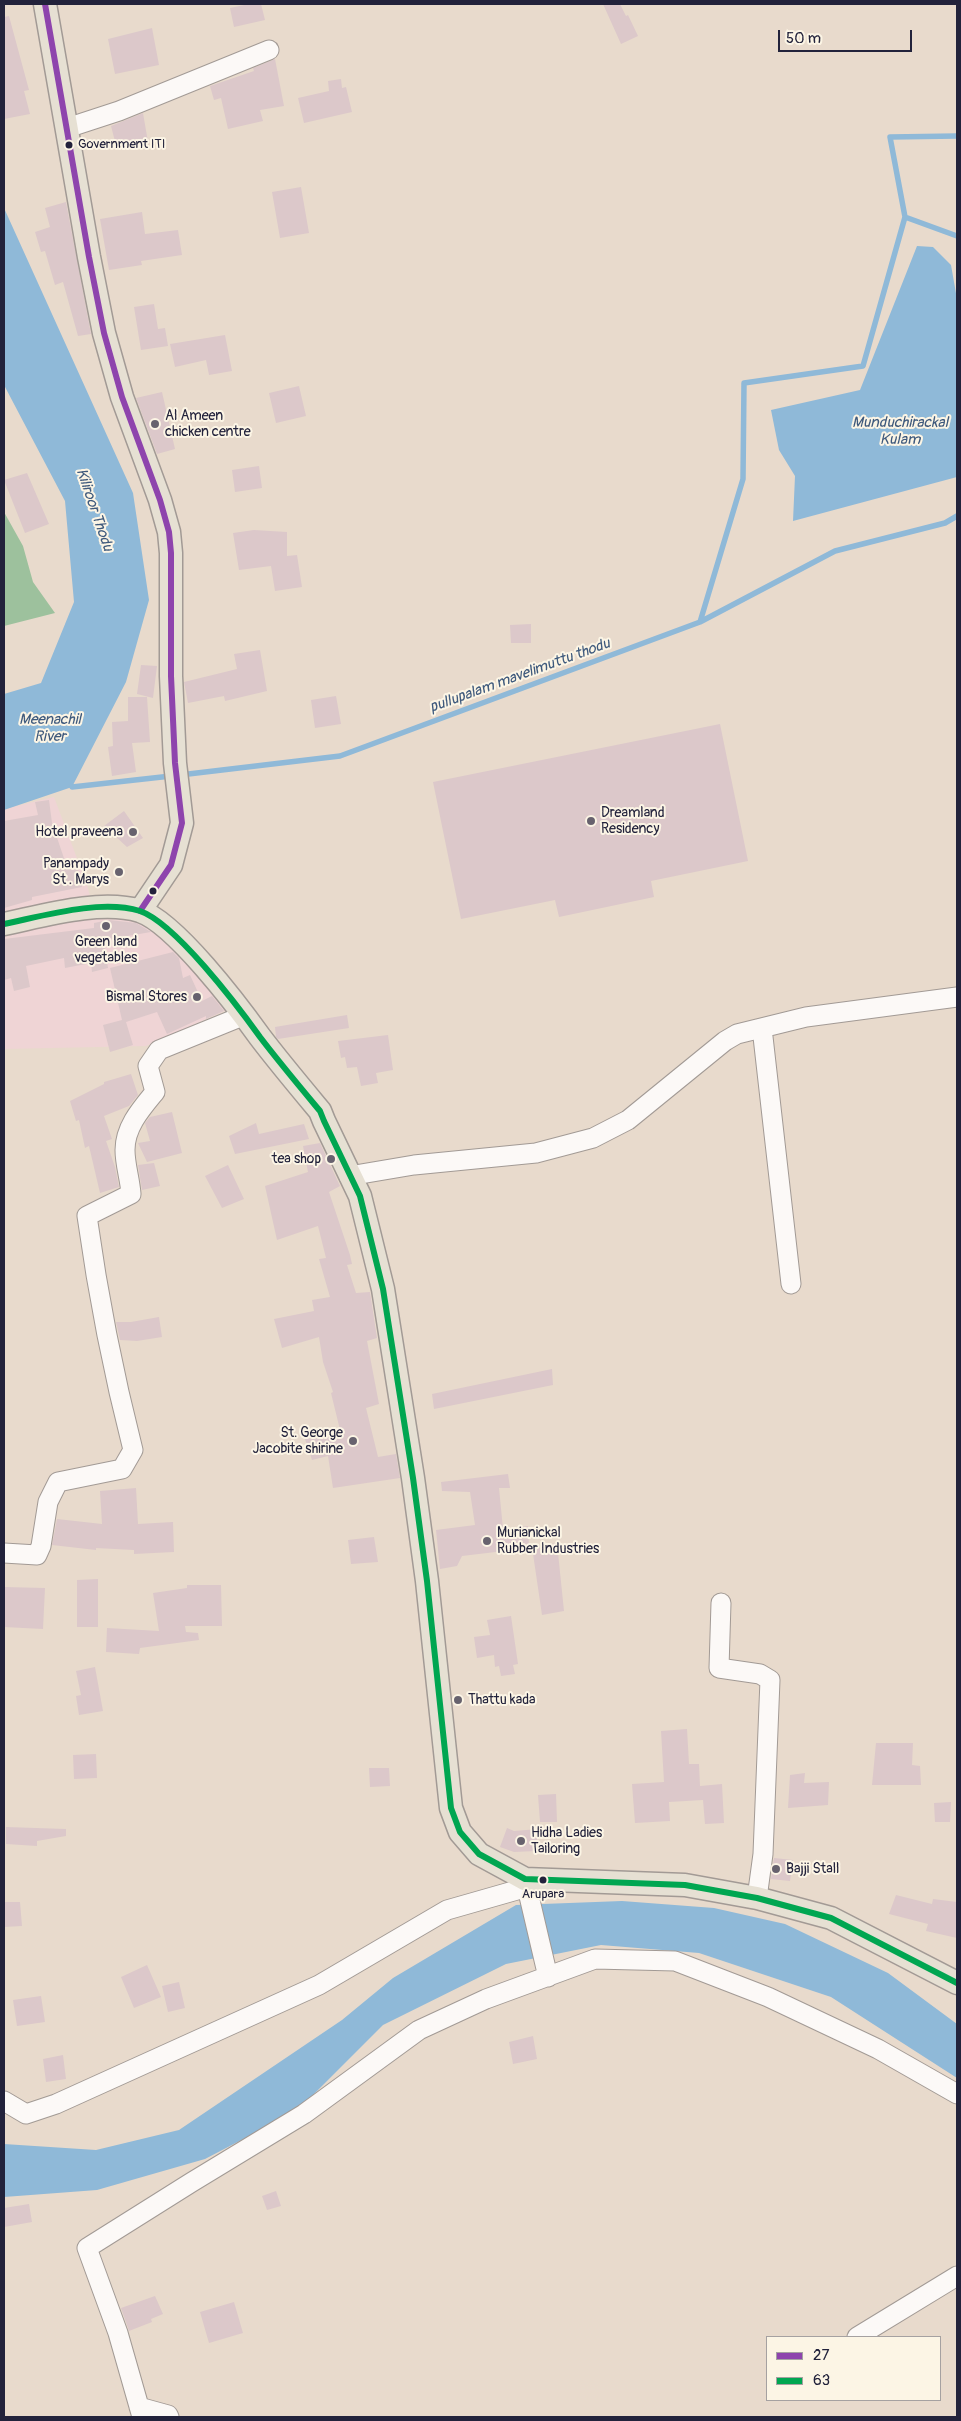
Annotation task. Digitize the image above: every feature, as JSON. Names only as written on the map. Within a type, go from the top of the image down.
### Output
[{"type":"main road","points":[[46,4],[104,333],[122,397],[156,486],[169,532],[173,584],[171,676],[182,822],[171,865],[140,911]]},
{"type":"main road","points":[[4,924],[51,914],[107,907],[140,911],[161,922],[196,958],[245,1014],[320,1111],[360,1196],[379,1272],[398,1378],[427,1581],[450,1808],[460,1832],[479,1854],[526,1884],[685,1885],[757,1898],[832,1918],[957,1983]]},
{"type":"street","points":[[67,128],[120,111],[269,50]]},
{"type":"street","points":[[349,1176],[414,1165],[536,1153],[593,1138],[628,1120],[725,1041],[737,1034],[806,1017],[957,997]]},
{"type":"street","points":[[4,1553],[37,1555],[41,1546],[48,1502],[58,1482],[122,1469],[133,1450],[120,1401],[96,1284],[87,1216],[131,1194],[125,1150],[130,1127],[140,1109],[155,1092],[148,1066],[159,1050],[245,1014]]},
{"type":"street","points":[[762,1028],[791,1284]]},
{"type":"street","points":[[721,1603],[719,1668],[760,1674],[770,1680],[762,1854],[757,1898]]},
{"type":"street","points":[[4,2101],[26,2114],[56,2104],[319,1985],[448,1910],[517,1890],[526,1884],[548,1977]]},
{"type":"street","points":[[169,2417],[168,2415],[141,2412],[118,2333],[87,2248],[304,2114],[419,2030],[486,1999],[595,1959],[675,1960],[768,1997],[861,2041],[957,2094]]},
{"type":"street","points":[[859,2336],[957,2276]]},
{"type":"shaded area","points":[[54,797],[87,885],[94,911],[136,914],[173,936],[229,1009],[146,1046],[4,1049],[4,809]]},
{"type":"green space","points":[[4,512],[23,546],[33,582],[55,613],[4,626]]},
{"type":"water","name":"Meenachil River","points":[[4,208],[133,493],[149,600],[126,682],[72,787],[4,810],[4,694],[41,683],[74,602],[65,501],[4,385]]},
{"type":"water","name":"Munduchirackal Kulam","points":[[917,246],[933,247],[951,265],[957,299],[957,477],[793,521],[795,476],[779,450],[771,410],[860,390]]},
{"type":"water","points":[[622,1901],[714,1908],[785,1924],[888,1973],[957,2024],[957,2078],[831,1997],[699,1953],[601,1945],[506,1964],[383,2025],[297,2111],[205,2159],[97,2190],[4,2197],[4,2144],[96,2150],[179,2130],[342,2020],[393,1978],[516,1905]]},
{"type":"building","points":[[249,4],[261,4],[265,20],[234,27],[230,8]]},
{"type":"building","points":[[603,4],[620,4],[626,16],[628,15],[638,36],[621,44]]},
{"type":"building","points":[[9,16],[29,90],[24,91],[30,114],[4,119],[4,17]]},
{"type":"building","points":[[152,28],[159,65],[115,74],[108,39]]},
{"type":"building","points":[[275,59],[284,106],[260,110],[263,121],[228,129],[221,98],[214,100],[210,86],[254,71],[253,68]]},
{"type":"building","points":[[341,79],[342,88],[346,87],[352,112],[304,123],[298,98],[329,91],[328,81]]},
{"type":"building","points":[[143,113],[148,142],[117,149],[111,126]]},
{"type":"building","points":[[301,187],[309,233],[280,238],[272,192]]},
{"type":"building","points":[[66,202],[91,334],[78,336],[63,282],[55,285],[45,251],[41,252],[35,232],[50,227],[45,208]]},
{"type":"building","points":[[142,212],[145,234],[178,230],[182,255],[141,261],[142,265],[109,270],[100,219]]},
{"type":"building","points":[[154,304],[158,329],[165,328],[168,346],[141,350],[134,307]]},
{"type":"building","points":[[225,335],[232,371],[209,375],[206,360],[175,367],[170,344]]},
{"type":"building","points":[[299,386],[306,416],[276,423],[269,393]]},
{"type":"building","name":"Al Ameen chicken centre","points":[[162,392],[175,449],[157,454],[136,398]]},
{"type":"building","points":[[259,466],[262,488],[235,492],[232,470]]},
{"type":"building","points":[[27,473],[49,524],[25,533],[4,480]]},
{"type":"building","points":[[254,530],[287,532],[287,556],[297,555],[302,587],[275,591],[271,566],[239,570],[233,533]]},
{"type":"building","points":[[531,624],[531,643],[511,643],[510,625]]},
{"type":"building","points":[[260,650],[267,691],[225,701],[224,696],[188,703],[184,682],[237,669],[234,654]]},
{"type":"building","points":[[141,665],[157,666],[153,698],[137,694]]},
{"type":"building","points":[[336,696],[341,724],[315,728],[311,700]]},
{"type":"building","points":[[128,697],[147,697],[150,742],[132,743],[136,772],[112,776],[108,747],[113,746],[112,722],[128,721]]},
{"type":"building","name":"Dreamland Residency","points":[[720,724],[748,861],[651,881],[654,897],[559,917],[555,900],[461,919],[433,782]]},
{"type":"building","points":[[49,800],[52,823],[67,867],[77,864],[82,887],[32,897],[32,900],[4,908],[4,821],[38,815],[35,802]]},
{"type":"building","points":[[124,811],[143,838],[127,847],[104,826]]},
{"type":"building","points":[[109,920],[136,923],[151,932],[104,940],[108,968],[92,972],[91,963],[65,968],[64,958],[26,966],[30,987],[14,991],[11,978],[4,980],[4,939],[94,928],[94,923]]},
{"type":"building","points":[[173,952],[179,958],[183,978],[190,975],[202,1001],[212,996],[224,1011],[206,1019],[206,1016],[167,1034],[157,1012],[126,1022],[133,1045],[110,1052],[103,1025],[122,1020],[110,968]]},
{"type":"building","points":[[347,1015],[349,1028],[278,1039],[276,1037],[275,1027]]},
{"type":"building","points":[[388,1035],[393,1070],[376,1073],[378,1083],[361,1086],[357,1067],[347,1068],[345,1057],[341,1058],[338,1041]]},
{"type":"building","points":[[131,1074],[138,1095],[129,1106],[104,1116],[112,1139],[106,1141],[115,1167],[119,1187],[100,1193],[89,1146],[85,1148],[79,1120],[76,1121],[70,1101],[104,1084],[104,1082]]},
{"type":"building","points":[[172,1112],[182,1153],[147,1162],[138,1143],[150,1141],[145,1123],[150,1117]]},
{"type":"building","points":[[256,1123],[259,1134],[304,1124],[309,1139],[235,1154],[229,1136]]},
{"type":"building","points":[[320,1143],[340,1186],[329,1192],[350,1255],[352,1264],[347,1265],[356,1293],[370,1292],[377,1338],[367,1341],[379,1404],[366,1408],[378,1457],[396,1454],[400,1478],[333,1488],[328,1456],[312,1460],[305,1439],[341,1434],[331,1393],[333,1392],[323,1362],[319,1337],[282,1348],[274,1319],[314,1311],[312,1300],[330,1297],[319,1259],[326,1258],[318,1226],[277,1240],[265,1186],[308,1172],[303,1146]]},
{"type":"building","points":[[154,1163],[160,1186],[142,1190],[138,1165]]},
{"type":"building","points":[[228,1165],[244,1199],[222,1208],[205,1176]]},
{"type":"building","points":[[159,1317],[162,1337],[137,1341],[120,1340],[116,1322],[131,1322]]},
{"type":"building","points":[[552,1369],[553,1385],[434,1409],[432,1394]]},
{"type":"building","points":[[508,1474],[510,1488],[499,1488],[503,1529],[528,1526],[529,1548],[462,1556],[457,1566],[440,1569],[436,1530],[475,1525],[470,1492],[442,1491],[441,1482]]},
{"type":"building","points":[[136,1488],[138,1524],[173,1522],[174,1552],[134,1554],[134,1550],[96,1548],[96,1550],[52,1545],[57,1519],[102,1524],[100,1491]]},
{"type":"building","points":[[374,1537],[378,1562],[351,1564],[348,1540]]},
{"type":"building","name":"Murianickal Rubber Industries","points":[[557,1543],[564,1611],[542,1615],[532,1547]]},
{"type":"building","points":[[98,1579],[98,1627],[77,1627],[77,1580]]},
{"type":"building","points":[[187,1585],[221,1585],[222,1626],[185,1626],[186,1632],[198,1633],[199,1640],[140,1648],[139,1654],[106,1652],[107,1628],[159,1631],[153,1593],[187,1588]]},
{"type":"building","points":[[4,1587],[45,1588],[43,1629],[4,1627]]},
{"type":"building","points":[[511,1616],[518,1664],[513,1665],[515,1674],[501,1676],[499,1666],[495,1667],[494,1655],[477,1658],[474,1637],[490,1635],[487,1620]]},
{"type":"building","points":[[95,1667],[103,1711],[79,1715],[76,1696],[81,1695],[76,1671]]},
{"type":"building","points":[[687,1729],[689,1764],[699,1764],[700,1786],[722,1784],[724,1823],[705,1824],[703,1800],[669,1802],[670,1821],[635,1823],[632,1784],[664,1782],[661,1731]]},
{"type":"building","points":[[876,1743],[913,1743],[912,1765],[920,1766],[921,1785],[872,1785]]},
{"type":"building","points":[[96,1754],[97,1778],[74,1779],[73,1755]]},
{"type":"building","points":[[369,1768],[389,1768],[390,1786],[370,1787]]},
{"type":"building","points":[[805,1773],[804,1783],[829,1782],[828,1805],[788,1808],[790,1775]]},
{"type":"building","points":[[556,1794],[557,1822],[540,1822],[538,1795]]},
{"type":"building","points":[[951,1802],[950,1822],[935,1822],[934,1803]]},
{"type":"building","points":[[6,1827],[66,1829],[66,1836],[37,1841],[37,1846],[6,1844]]},
{"type":"building","points":[[507,1828],[514,1831],[538,1829],[536,1851],[514,1852],[500,1847]]},
{"type":"building","points":[[774,1858],[793,1860],[790,1881],[771,1879]]},
{"type":"building","points":[[896,1895],[932,1904],[933,1899],[957,1902],[957,1938],[926,1931],[928,1924],[889,1914]]},
{"type":"building","points":[[4,1902],[20,1902],[22,1926],[4,1927]]},
{"type":"building","points":[[147,1965],[161,1997],[134,2008],[121,1977]]},
{"type":"building","points":[[179,1982],[185,2008],[168,2012],[162,1986]]},
{"type":"building","points":[[41,1996],[45,2022],[17,2026],[13,2000]]},
{"type":"building","points":[[533,2036],[537,2059],[513,2064],[509,2042]]},
{"type":"building","points":[[63,2055],[66,2079],[46,2082],[43,2059]]},
{"type":"building","points":[[276,2191],[281,2206],[267,2210],[262,2196]]},
{"type":"building","points":[[29,2204],[32,2222],[4,2227],[4,2208]]},
{"type":"building","points":[[155,2296],[163,2314],[151,2319],[152,2322],[129,2331],[121,2308]]},
{"type":"building","points":[[234,2302],[243,2333],[209,2343],[200,2312]]},
{"type":"waterway","points":[[957,136],[890,137],[905,217],[957,236]]},
{"type":"waterway","points":[[700,622],[743,479],[744,383],[863,366],[905,217]]},
{"type":"waterway","name":"pullupalam mavelimuttu thodu","points":[[180,775],[340,756],[700,622],[835,551],[945,523],[957,516]]},
{"type":"waterway","name":"pullupalam mavelimuttu thodu","points":[[72,787],[171,776]]},
{"type":"transit line","name":"27","points":[[45,4],[104,333],[122,397],[160,500],[169,532],[171,553],[171,676],[175,763],[182,823],[171,865],[140,911]]},
{"type":"transit line","name":"63","points":[[4,924],[72,910],[107,907],[140,911],[154,919],[170,931],[204,966],[320,1111],[360,1196],[383,1289],[413,1478],[427,1581],[451,1808],[460,1832],[479,1854],[525,1879],[685,1885],[757,1898],[831,1918],[957,1983]]},
{"type":"place","name":"Government ITI","points":[[69,145]]},
{"type":"place","name":"Al Ameen chicken centre","points":[[155,424]]},
{"type":"place","name":"Dreamland Residency","points":[[591,821]]},
{"type":"place","name":"Hotel praveena","points":[[133,832]]},
{"type":"place","name":"Panampady St . Marys","points":[[119,872]]},
{"type":"place","name":"Green land vegetables","points":[[106,926]]},
{"type":"place","name":"Bismal Stores","points":[[197,997]]},
{"type":"place","name":"tea shop","points":[[331,1159]]},
{"type":"place","name":"St. George Jacobite shirine","points":[[353,1441]]},
{"type":"place","name":"Murianickal Rubber Industries","points":[[487,1541]]},
{"type":"place","name":"Thattu kada","points":[[458,1700]]},
{"type":"place","name":"Hidha Ladies Tailoring","points":[[521,1841]]},
{"type":"place","name":"Bajji Stall","points":[[776,1869]]},
{"type":"place","name":"Arupara","points":[[543,1880]]},
{"type":"water label","name":"Kiliroor Thodu","points":[[94,510]]}]
